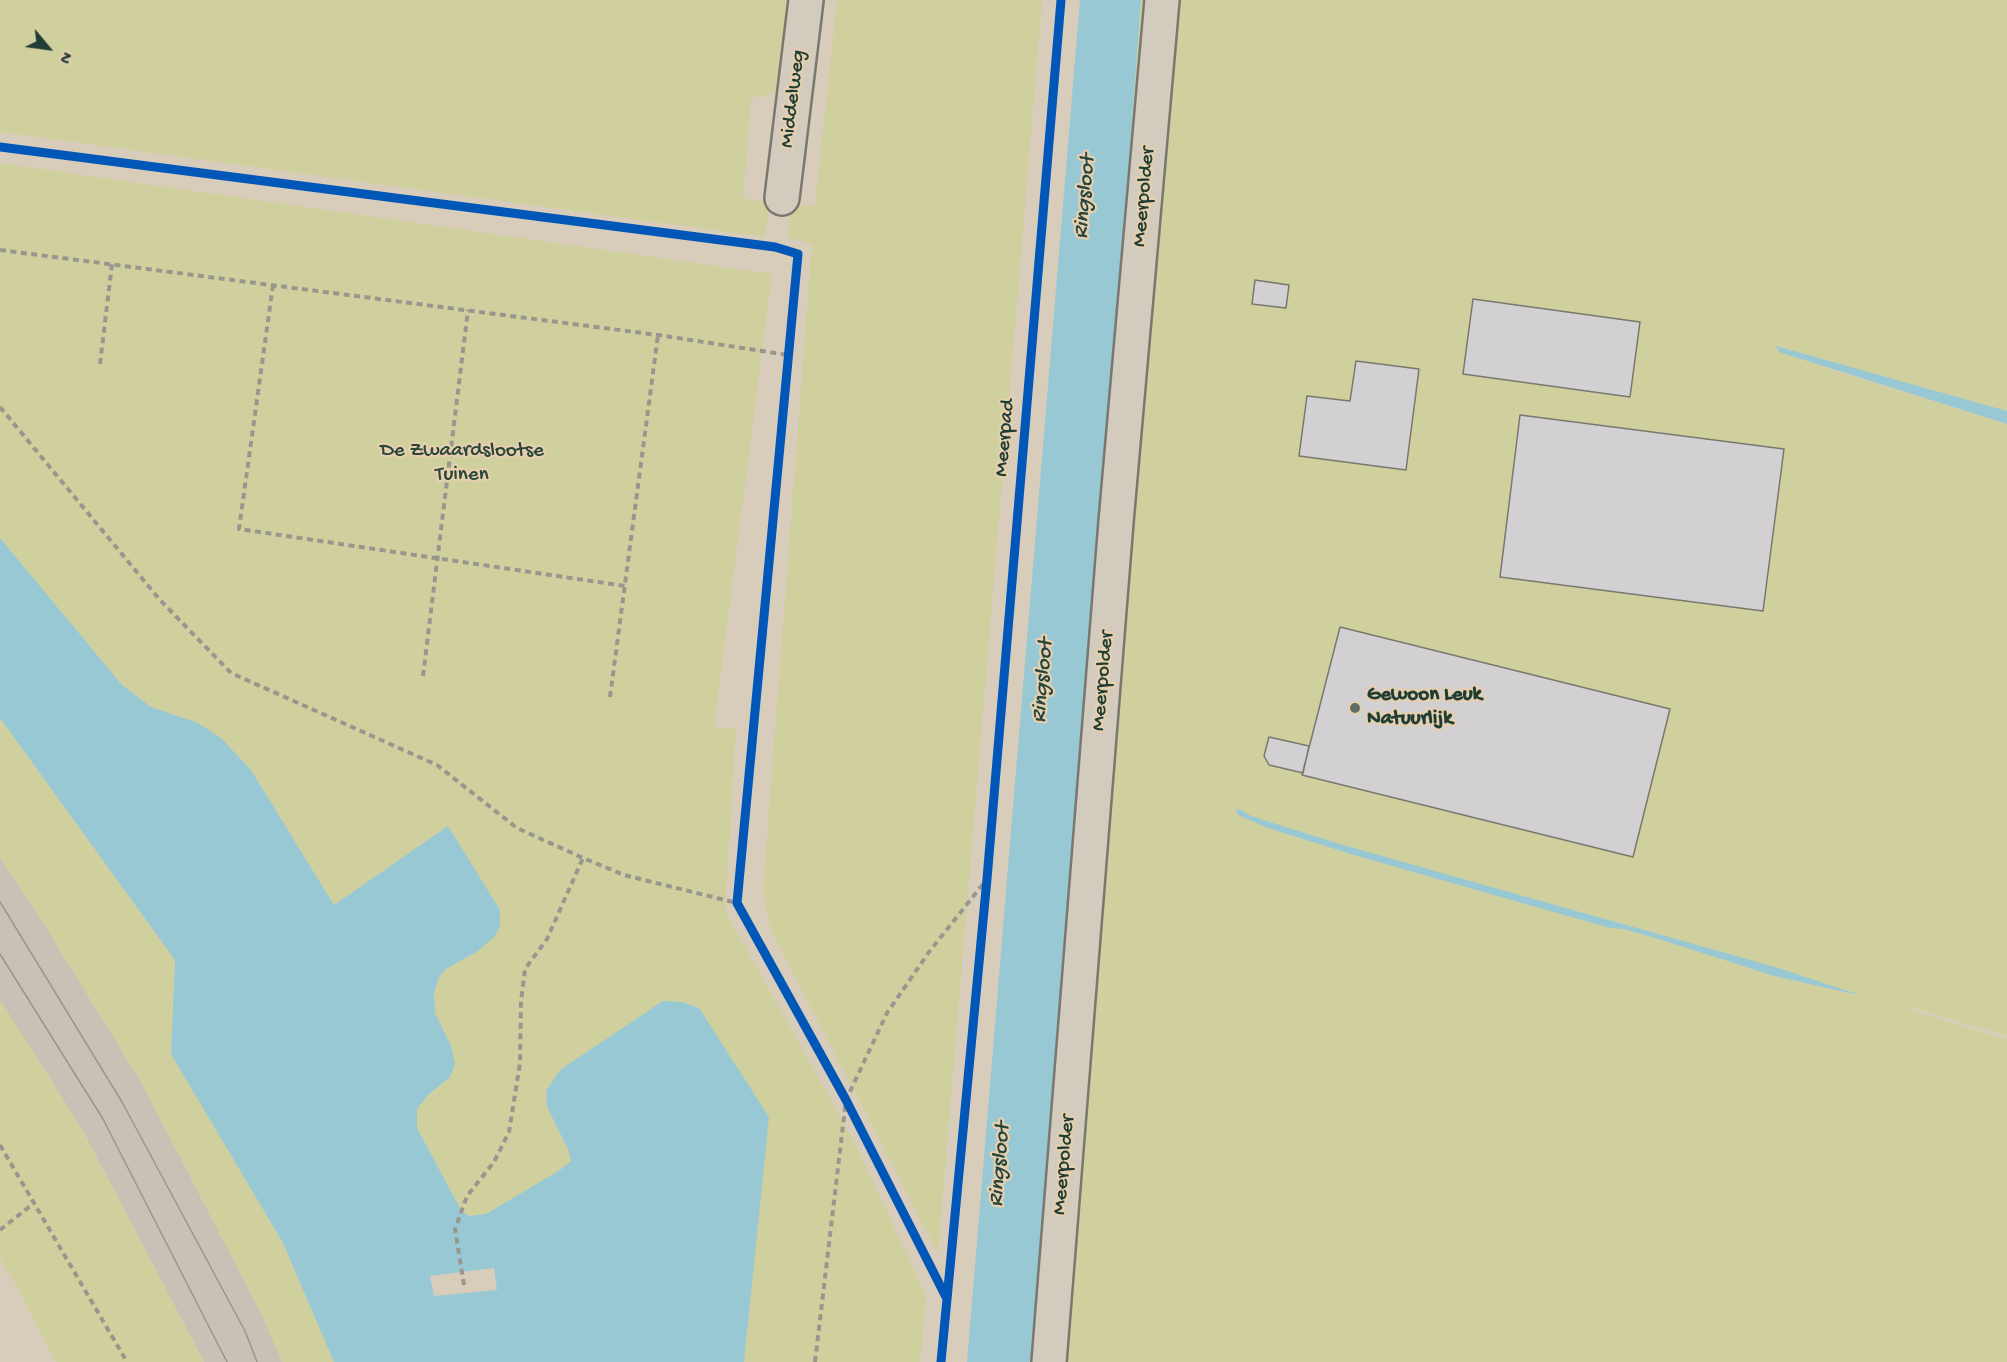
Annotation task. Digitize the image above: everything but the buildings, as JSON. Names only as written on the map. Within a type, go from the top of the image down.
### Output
[{"type":"street","name":"Middelweg","points":[[782,198],[806,0]]},
{"type":"street","name":"Meerpolder","points":[[1049,1362],[1116,522],[1162,0]]},
{"type":"path","points":[[0,250],[658,335],[788,356]]},
{"type":"path","points":[[100,364],[112,264]]},
{"type":"path","points":[[273,285],[239,529],[625,586]]},
{"type":"path","points":[[423,676],[468,310]]},
{"type":"path","points":[[610,697],[658,335]]},
{"type":"path","points":[[787,367],[789,344]]},
{"type":"path","points":[[0,407],[160,600],[231,673],[437,765],[516,828],[624,875],[737,903]]},
{"type":"path","points":[[464,1285],[455,1229],[467,1196],[494,1162],[510,1132],[520,1062],[521,1002],[525,969],[547,939],[583,858]]},
{"type":"path","points":[[984,902],[988,867]]},
{"type":"path","points":[[815,1362],[846,1100],[887,1013],[929,952],[987,879]]},
{"type":"path","points":[[738,891],[737,903],[742,913]]},
{"type":"path","points":[[840,1090],[856,1121]]},
{"type":"path","points":[[0,1145],[127,1362]]},
{"type":"path","points":[[0,1230],[34,1203]]},
{"type":"shaded area","points":[[0,858],[45,926],[141,1082],[262,1315],[282,1362],[204,1362],[82,1129],[0,1000]]},
{"type":"green space","points":[[0,0],[789,0],[781,92],[751,98],[743,198],[771,203],[764,237],[0,132]]},
{"type":"green space","points":[[837,0],[1042,0],[938,1253],[770,928],[763,889],[812,244],[787,237],[792,205],[815,206]]},
{"type":"green space","points":[[1141,0],[2007,0],[2007,411],[1777,347],[1838,372],[2007,424],[2007,1036],[1910,1007],[1909,1010],[2007,1039],[2007,1362],[1031,1362]],"holes":[[[1250,816],[1862,997],[1774,976],[1624,929],[1610,928],[1357,856],[1268,828]]]},
{"type":"green space","name":"De Zwaardslootse Tuinen","points":[[0,163],[772,274],[714,727],[736,728],[725,911],[853,1139],[926,1296],[920,1362],[744,1362],[768,1117],[663,1001],[560,1070],[546,1091],[547,1107],[568,1149],[571,1161],[560,1170],[486,1214],[470,1216],[462,1212],[417,1128],[417,1109],[427,1096],[450,1077],[451,1046],[435,1013],[434,993],[439,977],[446,969],[478,951],[448,826],[334,905],[251,770],[221,738],[198,723],[150,707],[122,685],[0,538]]},
{"type":"green space","points":[[0,718],[175,960],[171,1054],[283,1243],[334,1362],[282,1362],[262,1315],[141,1082],[45,926],[0,858]]},
{"type":"green space","points":[[0,1000],[82,1129],[204,1362],[56,1362],[0,1258]]},
{"type":"water","name":"Ringsloot","points":[[1080,0],[1141,0],[1031,1362],[967,1362]]},
{"type":"water","points":[[1776,346],[2007,411],[2007,424],[1779,352]]},
{"type":"water","points":[[0,538],[122,685],[151,707],[198,723],[221,738],[251,770],[334,905],[448,826],[500,910],[500,926],[495,936],[478,951],[446,969],[439,977],[434,993],[435,1013],[451,1046],[455,1064],[450,1077],[427,1096],[417,1109],[417,1128],[462,1212],[470,1216],[486,1214],[560,1170],[571,1161],[568,1149],[547,1107],[546,1091],[560,1070],[663,1001],[682,1002],[699,1008],[769,1117],[744,1362],[334,1362],[283,1243],[171,1054],[175,960],[0,718]]},
{"type":"water","points":[[1236,809],[1251,816],[1343,845],[1775,967],[1863,996],[1774,976],[1624,929],[1610,928],[1357,856],[1268,828],[1238,815]]},
{"type":"pier","points":[[494,1268],[497,1290],[434,1296],[430,1276]]},
{"type":"tram line","points":[[0,902],[122,1102],[245,1331],[257,1362]]},
{"type":"tram line","points":[[0,954],[103,1119],[227,1362]]},
{"type":"cycle path","name":"Meerpad","points":[[941,1362],[987,879],[1061,0]]},
{"type":"cycle path","points":[[0,147],[775,247],[798,254],[737,903],[846,1100],[946,1297]]},
{"type":"place","name":"Gewoon Leuk Natuurlijk","points":[[1355,708]]}]
